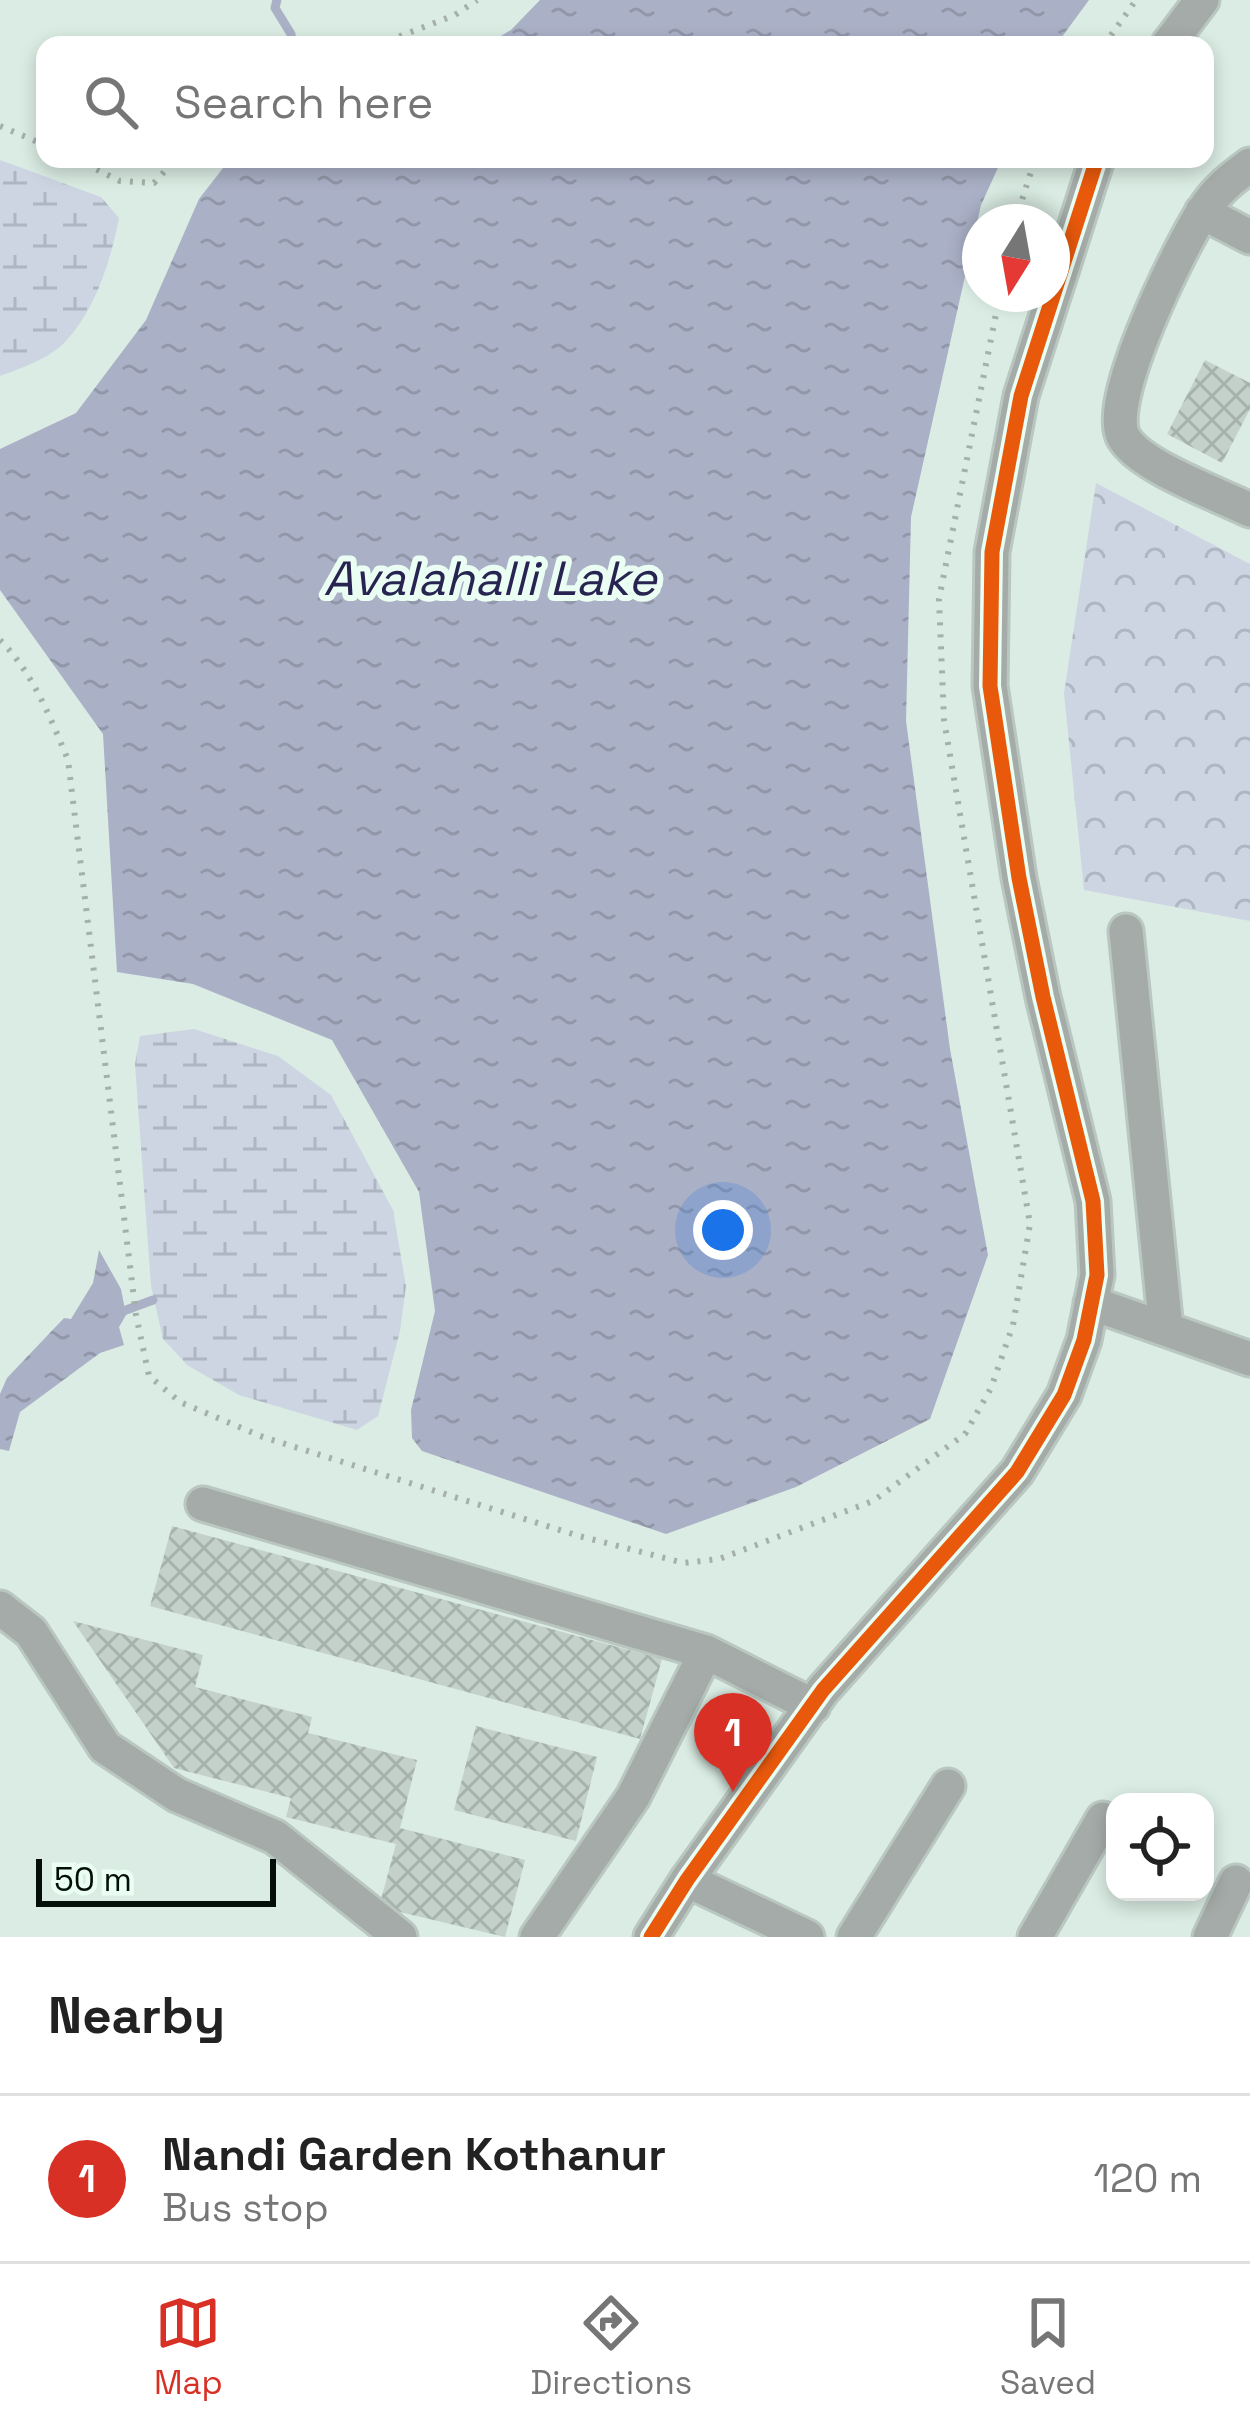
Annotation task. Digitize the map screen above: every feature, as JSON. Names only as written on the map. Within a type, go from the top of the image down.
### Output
[{"type":"street","points":[[1175,36],[1202,0]]},
{"type":"street","points":[[1250,165],[1219,190],[1202,212],[1144,327],[1119,410],[1119,430],[1140,455],[1250,510]]},
{"type":"street","points":[[651,1937],[813,1706],[1017,1472],[1064,1395],[1084,1340],[1097,1274],[1093,1201],[1018,878],[990,686],[992,552],[1021,396],[1094,168]]},
{"type":"street","points":[[1202,212],[1250,237]]},
{"type":"street","points":[[1126,932],[1166,1329]]},
{"type":"street","points":[[1091,1303],[1250,1358]]},
{"type":"street","points":[[203,1504],[706,1652],[813,1706]]},
{"type":"street","points":[[0,1608],[31,1632],[105,1747],[177,1795],[275,1837],[400,1937]]},
{"type":"street","points":[[537,1937],[633,1796],[706,1652]]},
{"type":"street","points":[[854,1937],[948,1786]]},
{"type":"street","points":[[1035,1937],[1102,1819]]},
{"type":"street","points":[[687,1880],[807,1937]]},
{"type":"street","points":[[1210,1937],[1236,1882]]},
{"type":"path","points":[[400,36],[455,15],[477,0]]},
{"type":"path","points":[[1110,36],[1136,0]]},
{"type":"path","points":[[0,126],[36,141]]},
{"type":"path","points":[[94,168],[121,181],[154,183],[168,168]]},
{"type":"path","points":[[1021,204],[1032,168]]},
{"type":"path","points":[[0,640],[17,657],[37,692],[68,760],[136,1316],[149,1376],[180,1402],[286,1444],[579,1536],[684,1563],[719,1558],[873,1501],[965,1434],[991,1388],[1013,1325],[1030,1224],[944,720],[939,598],[996,312]]},
{"type":"green space","points":[[0,160],[101,197],[119,218],[101,282],[77,327],[53,352],[0,376]]},
{"type":"green space","points":[[1096,483],[1250,564],[1250,921],[1084,890],[1064,693]]},
{"type":"green space","points":[[194,1029],[278,1056],[331,1095],[393,1210],[406,1286],[400,1331],[378,1416],[357,1430],[239,1395],[187,1365],[163,1339],[151,1286],[135,1064],[140,1036]]},
{"type":"water","points":[[540,0],[1089,0],[1063,36],[501,36]]},
{"type":"water","name":"Avalahalli Lake","points":[[223,168],[998,168],[981,204],[962,204],[962,290],[911,517],[906,721],[950,1049],[988,1255],[930,1419],[796,1487],[666,1534],[422,1451],[412,1438],[411,1410],[435,1311],[419,1192],[332,1040],[193,984],[117,972],[103,734],[0,590],[0,449],[76,413],[146,320],[199,199]]},
{"type":"water","points":[[99,1250],[121,1289],[126,1315],[119,1327],[124,1345],[100,1353],[20,1412],[9,1451],[0,1449],[0,1394],[7,1378],[64,1318],[71,1319],[93,1283]]},
{"type":"building","points":[[1205,360],[1250,383],[1250,409],[1222,463],[1167,434]]},
{"type":"building","points":[[172,1526],[662,1659],[640,1739],[150,1606]]},
{"type":"building","points":[[73,1621],[203,1655],[195,1687],[312,1717],[308,1733],[417,1760],[400,1828],[525,1860],[505,1937],[379,1907],[396,1844],[286,1817],[291,1798],[174,1768]]},
{"type":"building","points":[[476,1726],[597,1757],[576,1841],[454,1810]]},
{"type":"waterway","points":[[277,0],[275,8],[291,36]]},
{"type":"waterway","points":[[118,1313],[153,1300]]},
{"type":"cycle path","points":[[651,1937],[823,1690],[1017,1472],[1064,1395],[1084,1340],[1097,1275],[1093,1201],[1019,878],[990,686],[992,552],[1021,396],[1094,168]]},
{"type":"place","name":"Nandi Garden Kothanur","points":[[733,1792]]}]
